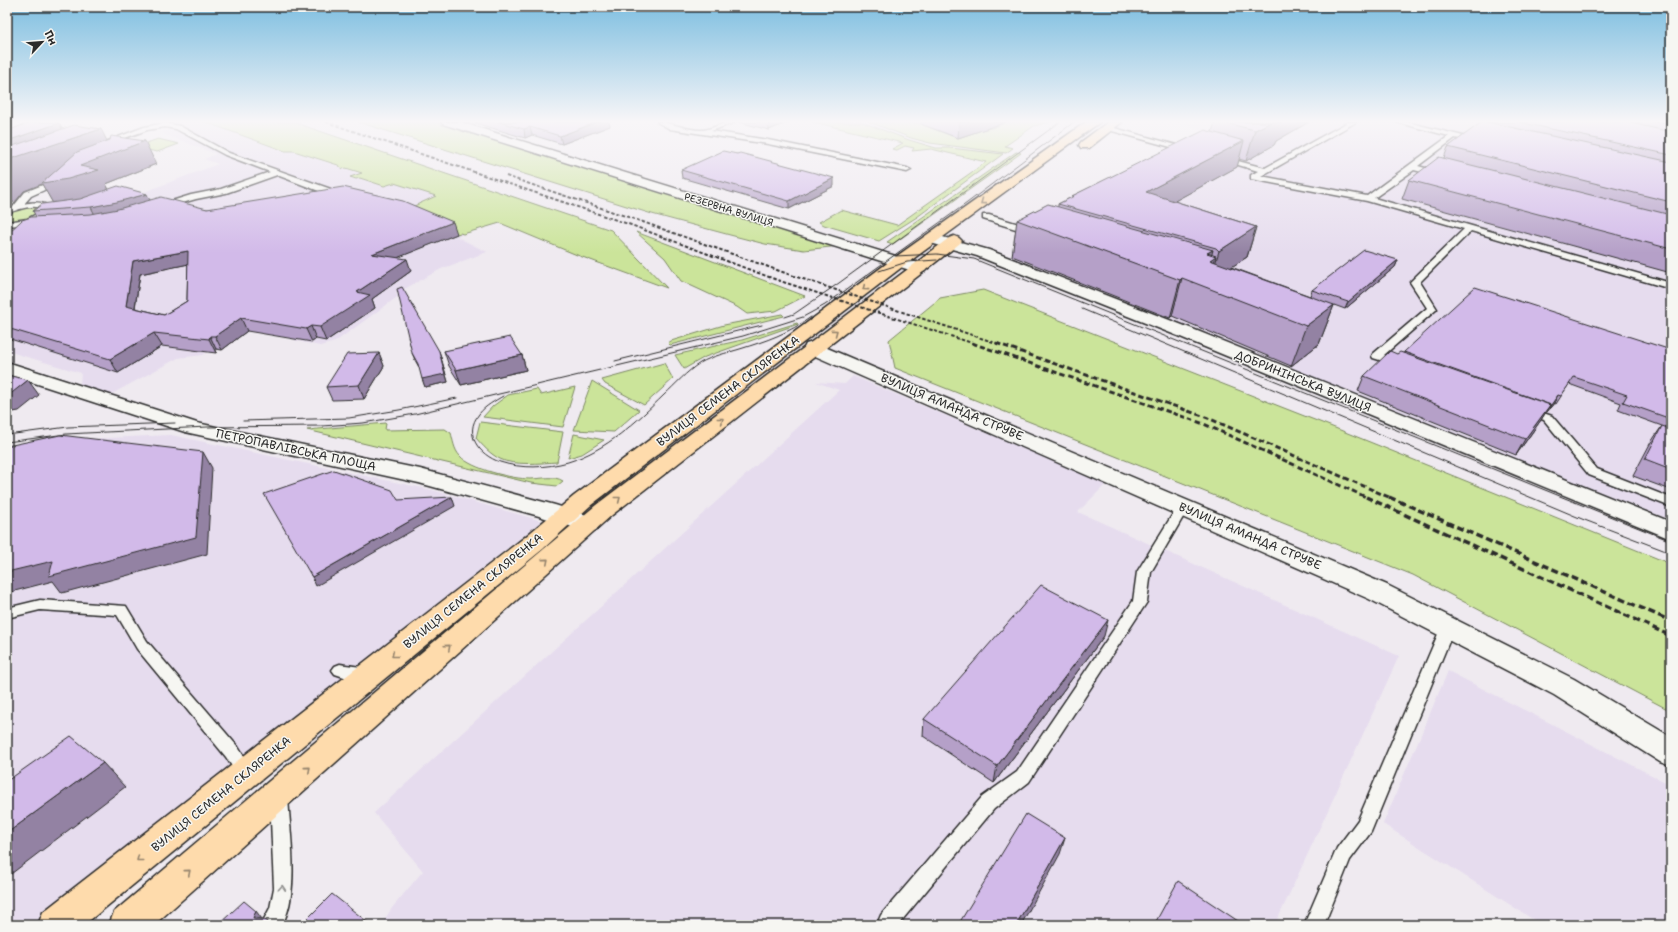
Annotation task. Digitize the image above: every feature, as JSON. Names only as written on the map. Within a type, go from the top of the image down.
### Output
[{"type":"main road","points":[[940,242],[1038,165]]},
{"type":"main road","points":[[940,242],[971,229],[999,208]]},
{"type":"main road","name":"ВУЛИЦЯ СЕМЕНА СКЛЯРЕНКА","points":[[127,925],[279,794],[576,520],[588,496],[898,263],[940,242]]},
{"type":"main road","name":"ВУЛИЦЯ СЕМЕНА СКЛЯРЕНКА","points":[[56,925],[534,543],[576,520],[604,510],[919,268],[940,242]]},
{"type":"street","name":"РЕЗЕРВНА ВУЛИЦЯ","points":[[586,165],[898,263],[919,268]]},
{"type":"street","name":"ДОБРИНІНСЬКА ВУЛИЦЯ","points":[[940,242],[983,253],[1671,530]]},
{"type":"street","name":"ВУЛИЦЯ АМАНДА СТРУВЕ","points":[[814,348],[1378,592],[1564,687],[1671,753]]},
{"type":"street","name":"ПЕТРОПАВЛІВСЬКА ПЛОЩА","points":[[7,368],[192,428],[420,476],[576,520]]},
{"type":"lane","points":[[260,165],[322,189],[353,196]]},
{"type":"lane","points":[[885,165],[907,170]]},
{"type":"lane","points":[[1247,165],[1264,170],[1254,177]]},
{"type":"lane","points":[[1254,177],[1275,165]]},
{"type":"lane","points":[[1368,199],[1413,167],[1443,175]]},
{"type":"lane","points":[[154,209],[194,197],[223,191],[279,172]]},
{"type":"lane","points":[[1254,177],[1368,199],[1671,286]]},
{"type":"lane","points":[[16,208],[28,194],[63,180]]},
{"type":"lane","points":[[7,211],[16,208],[41,206],[46,207],[50,211],[26,221],[7,224]]},
{"type":"lane","points":[[986,217],[1041,234]]},
{"type":"lane","points":[[19,231],[38,226]]},
{"type":"lane","points":[[1407,366],[1377,356],[1432,309],[1416,282],[1470,228]]},
{"type":"lane","points":[[1519,407],[1548,418],[1593,472],[1671,503]]},
{"type":"lane","points":[[888,922],[988,803],[1023,777],[1140,602],[1144,572],[1183,507]]},
{"type":"lane","points":[[7,613],[40,605],[121,610],[142,645],[232,752],[246,774]]},
{"type":"lane","points":[[1314,925],[1343,854],[1365,826],[1448,627]]},
{"type":"lane","points":[[271,925],[279,911],[283,888],[279,794]]},
{"type":"shaded area","points":[[214,165],[337,165],[362,174],[351,178],[360,178],[384,186],[394,183],[437,196],[403,211],[463,234],[457,237],[487,252],[441,269],[395,294],[400,295],[335,342],[320,346],[297,341],[251,320],[203,355],[178,358],[108,396],[80,384],[81,373],[7,351],[7,238],[102,208]]},
{"type":"shaded area","points":[[1203,165],[1671,165],[1671,520],[1008,257],[1034,243]]},
{"type":"shaded area","points":[[853,376],[1106,484],[1078,512],[1399,656],[1275,925],[381,925],[392,908],[423,871],[374,813],[839,390],[816,382],[845,384]]},
{"type":"shaded area","points":[[171,435],[432,490],[542,521],[210,786],[42,925],[7,925],[7,449],[65,440]]},
{"type":"shaded area","points":[[1448,671],[1671,785],[1671,925],[1542,925],[1383,824]]},
{"type":"green space","points":[[339,165],[421,165],[611,230],[667,288],[577,255],[500,223],[463,234],[457,234],[403,211],[436,196],[394,183],[384,186],[360,178],[356,179],[350,177],[362,173],[346,168],[343,169]]},
{"type":"green space","points":[[497,165],[577,165],[839,246],[804,250],[765,244],[652,214]]},
{"type":"green space","points":[[981,165],[987,165],[917,217],[879,241],[824,225],[819,222],[841,210],[897,225]]},
{"type":"green space","points":[[997,165],[1003,165],[893,244],[887,242]]},
{"type":"green space","points":[[34,207],[39,208],[42,211],[30,218],[7,222],[7,213]]},
{"type":"green space","points":[[636,232],[805,296],[776,311],[747,314],[737,307],[681,281],[665,258]]},
{"type":"green space","points":[[983,290],[1340,430],[1671,564],[1671,711],[1413,575],[895,368],[889,340],[940,298]]},
{"type":"green space","points":[[782,314],[784,316],[670,345],[668,343],[724,325]]},
{"type":"green space","points":[[797,323],[798,324],[705,357],[684,369],[675,355],[742,340]]},
{"type":"green space","points":[[664,363],[673,379],[644,405],[605,384],[602,380]]},
{"type":"green space","points":[[592,381],[639,410],[614,432],[574,430]]},
{"type":"green space","points":[[575,387],[563,427],[483,417],[493,406],[508,395],[537,389],[541,395]]},
{"type":"green space","points":[[480,422],[563,432],[557,462],[512,463],[496,457],[476,438]]},
{"type":"green space","points":[[386,423],[385,430],[445,429],[451,433],[458,454],[465,461],[482,469],[523,479],[556,478],[563,481],[557,486],[531,483],[307,430]]},
{"type":"green space","points":[[574,434],[604,440],[582,454],[568,458]]},
{"type":"building","points":[[62,165],[81,165],[80,166],[99,170],[68,179],[42,183]]},
{"type":"building","points":[[691,165],[787,165],[834,178],[789,201],[681,170]]},
{"type":"building","points":[[1133,165],[1197,165],[1146,192],[1256,227],[1219,251],[1216,248],[1058,204],[1074,196],[1072,196]]},
{"type":"building","points":[[1428,165],[1473,165],[1671,215],[1671,249],[1409,180]]},
{"type":"building","points":[[1523,165],[1671,165],[1671,202]]},
{"type":"building","points":[[118,186],[147,194],[91,207],[33,211],[42,204],[80,199]]},
{"type":"building","points":[[343,187],[403,201],[453,222],[372,254],[407,259],[357,292],[370,295],[320,327],[311,326],[306,329],[241,318],[215,336],[210,336],[209,339],[154,333],[110,359],[7,328],[7,234],[22,220],[31,217],[91,214],[118,209],[161,197],[207,209]],"holes":[[[188,251],[187,301],[164,315],[126,306],[133,261]]]},
{"type":"building","points":[[1048,204],[1213,250],[1207,253],[1216,256],[1210,260],[1334,305],[1306,326],[1182,278],[1180,280],[1017,220]]},
{"type":"building","points":[[1364,250],[1398,260],[1348,302],[1312,290]]},
{"type":"building","points":[[402,287],[439,351],[445,374],[422,379],[418,364],[412,353],[397,289]]},
{"type":"building","points":[[1475,287],[1671,350],[1671,419],[1623,402],[1627,395],[1574,377],[1561,396],[1558,395],[1551,405],[1404,352]]},
{"type":"building","points":[[510,337],[522,355],[456,370],[444,351]]},
{"type":"building","points":[[1390,351],[1397,354],[1400,352],[1550,405],[1525,439],[1364,376]]},
{"type":"building","points":[[379,353],[359,385],[326,387],[347,354]]},
{"type":"building","points":[[7,375],[28,380],[7,396]]},
{"type":"building","points":[[1662,426],[1671,429],[1671,469],[1645,459]]},
{"type":"building","points":[[60,435],[203,452],[196,537],[49,576],[53,561],[7,572],[7,446]]},
{"type":"building","points":[[334,470],[392,490],[398,500],[452,497],[312,577],[264,494]]},
{"type":"building","points":[[1041,585],[1108,620],[997,766],[924,719]]},
{"type":"building","points":[[71,736],[103,763],[7,833],[7,781]]},
{"type":"building","points":[[1026,814],[1065,838],[1016,925],[958,925]]},
{"type":"building","points":[[1178,881],[1244,925],[1154,925]]},
{"type":"building","points":[[332,894],[370,924],[301,925]]},
{"type":"building","points":[[244,901],[256,911],[253,918],[264,919],[272,925],[218,925]]},
{"type":"tram line","points":[[785,317],[794,314],[839,283],[1000,165]]},
{"type":"tram line","points":[[7,442],[66,434],[207,427],[322,426],[363,423],[415,414],[743,336],[803,317],[825,305],[1017,165]]},
{"type":"tram line","points":[[895,256],[937,254],[974,259],[1671,541]]},
{"type":"tram line","points":[[879,271],[907,262],[937,260]]},
{"type":"tram line","points":[[1082,309],[1582,519],[1671,553]]},
{"type":"tram line","points":[[503,396],[484,409],[474,422],[473,436],[480,449],[492,459],[517,466],[551,466],[568,462],[582,457],[608,443],[632,425],[686,374],[700,363],[768,340],[794,328],[811,317]]},
{"type":"tram line","points":[[615,361],[762,325]]},
{"type":"tram line","points":[[243,421],[349,418],[399,410],[457,398]]},
{"type":"tram line","points":[[7,435],[68,427],[175,423]]},
{"type":"railway","points":[[455,165],[631,225],[777,280],[973,343]]},
{"type":"railway","points":[[506,176],[640,221],[788,274],[996,343]]},
{"type":"railway","points":[[973,343],[1204,424],[1368,498]]},
{"type":"railway","points":[[996,343],[1208,418],[1391,498]]},
{"type":"railway","points":[[1366,497],[1671,636]]},
{"type":"railway","points":[[1389,497],[1671,621]]}]
